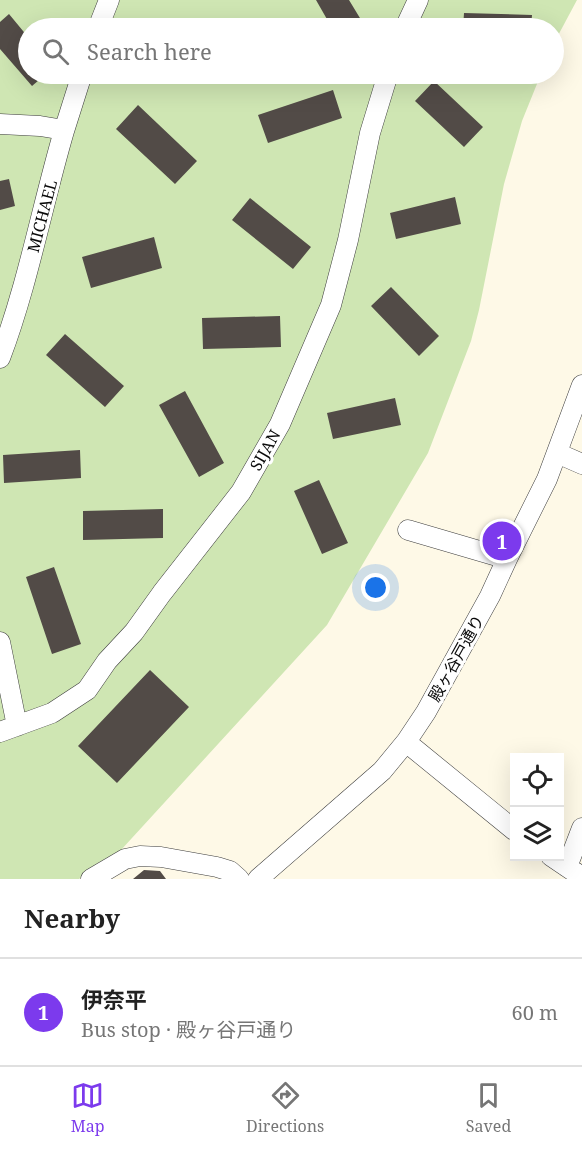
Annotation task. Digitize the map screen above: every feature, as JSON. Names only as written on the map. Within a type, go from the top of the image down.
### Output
[{"type":"street","points":[[102,18],[109,0]]},
{"type":"street","points":[[409,18],[417,0]]},
{"type":"street","name":"MICHAEL","points":[[0,358],[24,284],[64,130],[79,84]]},
{"type":"street","name":"SIJAN","points":[[8,729],[51,713],[87,690],[107,661],[134,632],[241,492],[280,424],[331,305],[348,240],[370,133],[385,84]]},
{"type":"street","points":[[0,124],[64,130]]},
{"type":"street","name":"殿ヶ谷戸通り","points":[[258,879],[382,771],[406,742],[426,712],[490,596],[547,479],[582,385]]},
{"type":"street","points":[[557,453],[582,464]]},
{"type":"street","points":[[408,530],[507,559]]},
{"type":"street","points":[[0,642],[8,729]]},
{"type":"street","points":[[406,742],[510,827]]},
{"type":"street","points":[[566,867],[582,828]]},
{"type":"street","points":[[91,879],[125,859],[140,856],[161,857],[217,867],[230,871],[239,879]]},
{"type":"green space","points":[[0,0],[577,0],[564,24],[564,18],[18,18],[18,84],[537,84],[522,121],[504,184],[471,341],[428,453],[327,625],[121,850],[96,864],[79,879],[0,879]]},
{"type":"building","points":[[316,0],[349,0],[360,18],[326,18]]},
{"type":"building","points":[[464,13],[532,15],[532,18],[464,18]]},
{"type":"building","points":[[9,14],[18,25],[18,70],[0,49],[0,22]]},
{"type":"building","points":[[431,84],[437,84],[483,127],[464,147],[415,101]]},
{"type":"building","points":[[333,90],[342,118],[268,143],[258,115]]},
{"type":"building","points":[[138,105],[197,161],[175,184],[116,129]]},
{"type":"building","points":[[9,179],[15,206],[0,210],[0,181]]},
{"type":"building","points":[[455,197],[461,224],[396,239],[390,213]]},
{"type":"building","points":[[250,198],[311,247],[293,269],[232,220]]},
{"type":"building","points":[[154,237],[162,268],[91,288],[82,257]]},
{"type":"building","points":[[391,287],[439,336],[419,356],[371,306]]},
{"type":"building","points":[[280,316],[281,347],[203,349],[202,318]]},
{"type":"building","points":[[65,334],[124,386],[105,407],[46,355]]},
{"type":"building","points":[[185,391],[224,463],[199,477],[159,405]]},
{"type":"building","points":[[395,398],[401,425],[333,439],[327,413]]},
{"type":"building","points":[[80,450],[81,478],[4,483],[3,455]]},
{"type":"building","points":[[319,480],[348,543],[322,554],[294,491]]},
{"type":"building","points":[[163,509],[163,538],[83,540],[83,511]]},
{"type":"building","points":[[54,567],[81,644],[52,654],[26,577]]},
{"type":"building","points":[[150,670],[189,707],[117,783],[78,746]]},
{"type":"building","points":[[144,870],[160,871],[166,879],[133,879]]},
{"type":"place","name":"伊奈平","points":[[502,541]]}]
